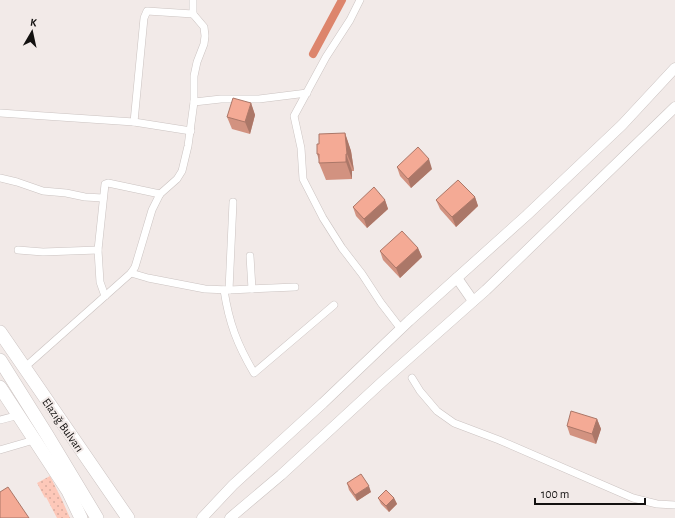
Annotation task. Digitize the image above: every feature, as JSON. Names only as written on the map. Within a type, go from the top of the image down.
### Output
[{"type":"highway","name":"Elazığ Bulvarı","points":[[0,332],[128,518]]},
{"type":"highway","name":"Elazığ Bulvarı","points":[[0,360],[97,518]]},
{"type":"highway","points":[[0,387],[68,491],[81,518]]},
{"type":"highway","points":[[82,494],[91,518]]},
{"type":"main road","points":[[202,518],[233,485],[622,126],[675,68]]},
{"type":"main road","points":[[230,518],[281,475],[473,301],[675,107]]},
{"type":"main road","points":[[457,278],[473,301]]},
{"type":"street","points":[[24,368],[131,273],[137,261],[152,210],[160,194],[177,179],[182,171],[191,131],[194,102],[194,76],[205,36],[204,28],[193,14],[193,0]]},
{"type":"street","points":[[360,0],[350,20],[326,57],[294,116],[301,148],[303,179],[323,218],[342,248],[401,329]]},
{"type":"street","points":[[134,122],[144,18],[147,11],[193,14]]},
{"type":"street","points":[[194,102],[221,99],[259,100],[307,93]]},
{"type":"street","points":[[0,113],[134,122],[191,131]]},
{"type":"street","points":[[0,178],[43,191],[103,198]]},
{"type":"street","points":[[105,296],[100,282],[98,250],[105,184],[108,183],[160,194]]},
{"type":"street","points":[[233,202],[227,310],[233,332],[243,355],[254,373],[334,305]]},
{"type":"street","points":[[18,250],[43,252],[98,250]]},
{"type":"street","points":[[250,256],[252,289]]},
{"type":"street","points":[[131,273],[148,278],[205,289],[227,290],[295,287]]},
{"type":"street","points":[[412,378],[420,391],[437,411],[454,423],[499,440],[633,498],[657,504],[675,505]]},
{"type":"street","points":[[0,420],[19,415]]},
{"type":"street","points":[[0,450],[34,440]]},
{"type":"shaded area","points":[[50,476],[70,518],[57,518],[37,483]]},
{"type":"building","points":[[233,98],[251,103],[245,122],[227,117]]},
{"type":"building","points":[[345,133],[347,154],[346,162],[319,163],[317,144],[319,144],[319,134]]},
{"type":"building","points":[[418,147],[429,159],[408,179],[397,167]]},
{"type":"building","points":[[458,180],[475,197],[452,217],[436,200]]},
{"type":"building","points":[[374,187],[385,200],[364,219],[353,207]]},
{"type":"building","points":[[402,231],[418,248],[396,268],[380,251]]},
{"type":"building","points":[[571,411],[597,419],[592,434],[567,426]]},
{"type":"building","points":[[361,474],[369,486],[355,495],[347,483]]},
{"type":"building","points":[[8,487],[29,518],[0,518],[0,492]]},
{"type":"building","points":[[386,490],[394,498],[386,506],[378,498]]},
{"type":"waterway","points":[[313,54],[342,0]]}]
